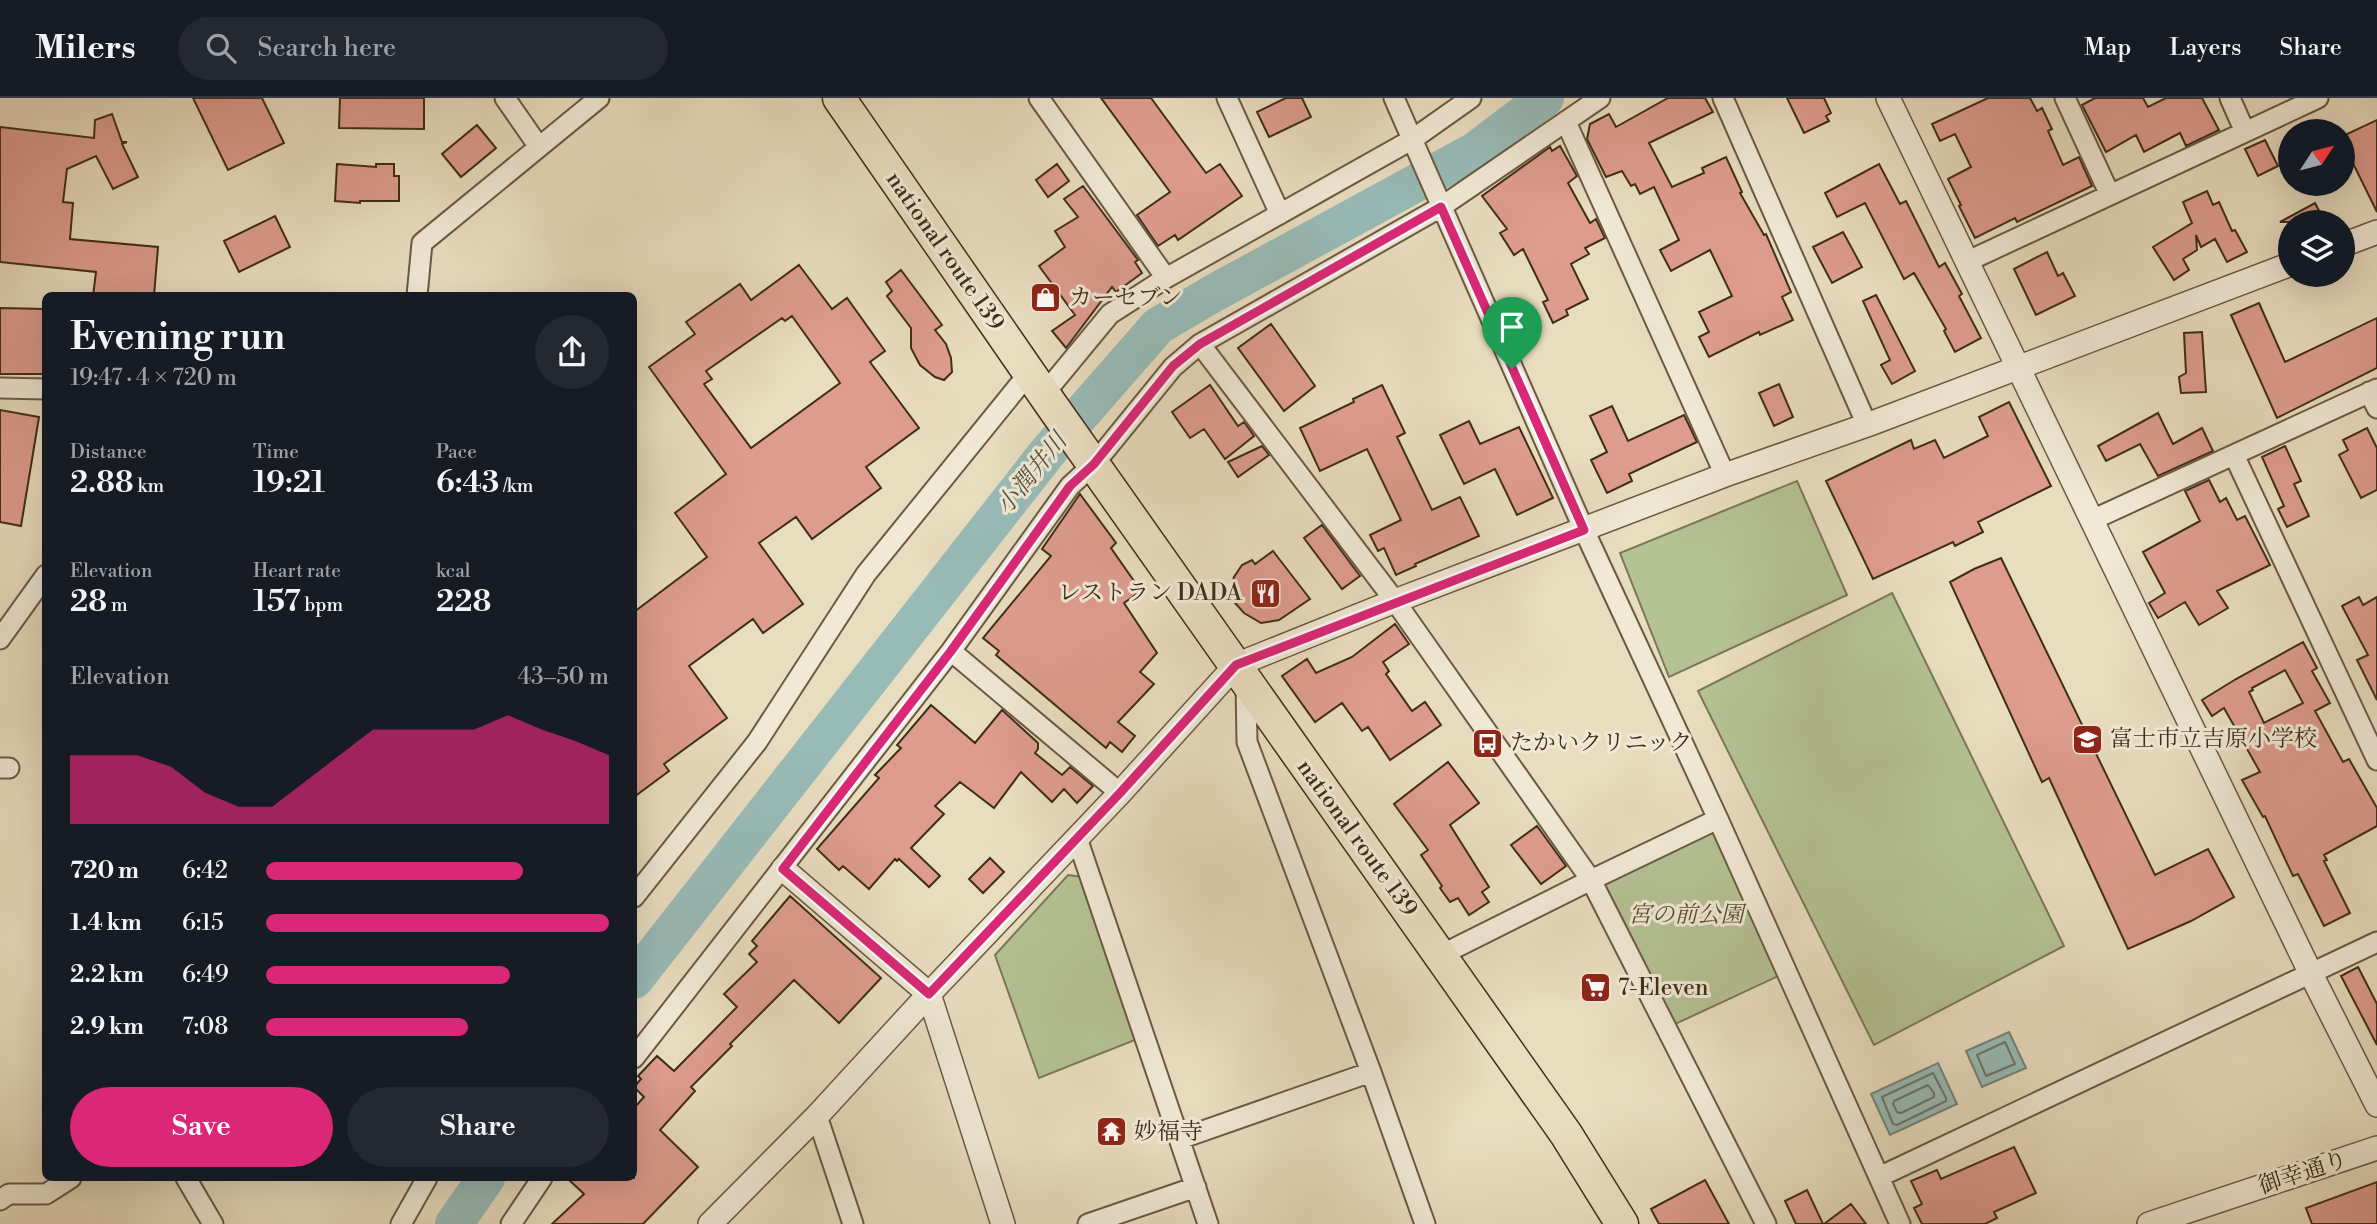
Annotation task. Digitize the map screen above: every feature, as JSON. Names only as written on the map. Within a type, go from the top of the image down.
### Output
[{"type":"highway","name":"national route 139","points":[[839,98],[1041,390]]},
{"type":"highway","points":[[1041,390],[1091,459]]},
{"type":"highway","name":"national route 139","points":[[1091,459],[1566,1134],[1622,1224]]},
{"type":"street","points":[[505,98],[539,147]]},
{"type":"street","points":[[417,292],[422,243],[599,98]]},
{"type":"street","points":[[1039,98],[1166,278]]},
{"type":"street","points":[[1227,98],[1280,214]]},
{"type":"street","points":[[1394,98],[1584,530],[1718,819],[1900,1224]]},
{"type":"street","points":[[637,893],[757,742],[866,573],[1110,314],[1166,278],[1413,139],[1471,98]]},
{"type":"street","points":[[637,1054],[951,651],[1091,459],[1173,366],[1200,344],[1441,207],[1600,98]]},
{"type":"street","points":[[1723,98],[1867,425]]},
{"type":"street","points":[[1888,98],[2311,974],[2377,1105]]},
{"type":"street","points":[[2065,98],[2110,195]]},
{"type":"street","points":[[2230,98],[2245,132]]},
{"type":"street","points":[[1966,262],[2318,98]]},
{"type":"street","points":[[1566,121],[1726,475]]},
{"type":"street","points":[[2355,240],[2377,232]]},
{"type":"street","points":[[710,1224],[817,1116],[1120,793],[1241,674],[1395,601],[2278,269]]},
{"type":"street","points":[[1200,344],[1395,601],[1591,880],[1766,1224]]},
{"type":"street","points":[[0,388],[42,389]]},
{"type":"street","points":[[2092,520],[2234,455],[2375,397]]},
{"type":"street","points":[[2234,455],[2377,760]]},
{"type":"street","points":[[0,639],[42,581]]},
{"type":"street","points":[[951,651],[1120,793]]},
{"type":"street","points":[[1241,674],[1247,742],[1425,1224]]},
{"type":"street","points":[[1441,955],[1718,819]]},
{"type":"street","points":[[1077,838],[1208,1224]]},
{"type":"street","points":[[637,868],[646,881]]},
{"type":"street","points":[[783,869],[929,994],[1003,1224]]},
{"type":"street","points":[[1879,1177],[2377,942]]},
{"type":"street","points":[[1180,1139],[1371,1072]]},
{"type":"street","points":[[817,1116],[853,1224]]},
{"type":"street","name":"御幸通り","points":[[2149,1224],[2377,1148]]},
{"type":"street","points":[[0,1200],[9,1194],[46,1194],[66,1181]]},
{"type":"street","points":[[188,1181],[212,1224]]},
{"type":"street","points":[[401,1224],[422,1181]]},
{"type":"street","points":[[511,1224],[540,1181]]},
{"type":"street","points":[[1088,1224],[1196,1187]]},
{"type":"green space","points":[[1797,481],[1847,595],[1669,677],[1620,553]]},
{"type":"green space","points":[[1892,593],[2064,946],[1874,1045],[1698,691]]},
{"type":"green space","name":"宮の前公園","points":[[1714,828],[1787,972],[1673,1025],[1597,882]]},
{"type":"green space","points":[[1068,875],[1083,877],[1135,1040],[1039,1078],[995,955]]},
{"type":"water","points":[[2009,1032],[2026,1068],[1982,1087],[1966,1051]]},
{"type":"water","points":[[1938,1063],[1957,1104],[1890,1135],[1871,1094]]},
{"type":"building","points":[[193,98],[262,98],[284,143],[228,170]]},
{"type":"building","points":[[340,98],[424,98],[424,129],[339,128]]},
{"type":"building","points":[[1101,98],[1151,98],[1206,173],[1220,164],[1242,196],[1178,240],[1175,235],[1158,246],[1137,215],[1170,192]]},
{"type":"building","points":[[1286,98],[1302,98],[1311,117],[1269,137],[1257,112]]},
{"type":"building","points":[[1668,98],[1705,98],[1713,112],[1649,143],[1672,187],[1704,173],[1702,168],[1726,157],[1742,192],[1740,193],[1764,235],[1766,234],[1791,292],[1782,297],[1793,320],[1760,335],[1759,332],[1709,357],[1699,337],[1709,332],[1699,312],[1732,296],[1710,250],[1671,271],[1660,250],[1679,240],[1654,187],[1640,194],[1635,184],[1631,186],[1622,171],[1606,177],[1587,139],[1590,124],[1609,114],[1616,127]]},
{"type":"building","points":[[1787,98],[1824,98],[1831,113],[1826,116],[1829,121],[1804,133]]},
{"type":"building","points":[[1988,98],[2030,98],[2037,111],[2042,108],[2052,129],[2048,131],[2063,165],[2079,157],[2092,186],[2017,222],[2015,218],[1975,238],[1948,179],[1971,167],[1955,134],[1940,141],[1932,124]]},
{"type":"building","points":[[2095,98],[2143,98],[2148,107],[2166,98],[2202,98],[2219,130],[2186,146],[2180,133],[2144,152],[2136,135],[2106,152],[2082,105]]},
{"type":"building","points":[[112,114],[122,142],[127,142],[122,144],[138,177],[113,189],[96,156],[67,169],[63,202],[73,203],[70,239],[158,247],[154,292],[94,292],[96,272],[0,262],[0,127],[94,138],[95,120]]},
{"type":"building","points":[[2377,120],[2377,212],[2356,169],[2356,130]]},
{"type":"building","points":[[477,125],[496,148],[461,177],[442,154]]},
{"type":"building","points":[[2265,140],[2278,166],[2258,176],[2245,149]]},
{"type":"building","points":[[1560,146],[1577,176],[1568,183],[1590,223],[1596,219],[1605,238],[1585,248],[1589,254],[1571,264],[1588,299],[1566,310],[1568,315],[1553,323],[1543,302],[1548,300],[1523,249],[1514,255],[1500,233],[1507,229],[1482,196],[1550,147],[1552,151]]},
{"type":"building","points":[[337,164],[376,167],[376,164],[394,164],[394,176],[399,176],[399,201],[335,201]]},
{"type":"building","points":[[1057,164],[1069,181],[1048,197],[1036,180]]},
{"type":"building","points":[[1879,164],[1900,204],[1906,201],[1939,267],[1945,263],[1981,338],[1955,352],[1944,331],[1946,329],[1914,273],[1904,279],[1865,203],[1837,217],[1825,193]]},
{"type":"building","points":[[1083,186],[1138,260],[1135,262],[1142,273],[1116,292],[1112,287],[1066,348],[1052,331],[1075,315],[1039,266],[1065,247],[1055,231],[1078,217],[1064,199]]},
{"type":"building","points":[[2207,191],[2213,205],[2219,202],[2232,231],[2235,230],[2247,252],[2227,262],[2215,239],[2201,247],[2196,235],[2197,250],[2183,259],[2189,270],[2174,280],[2153,247],[2192,223],[2183,202]]},
{"type":"building","points":[[2315,203],[2319,210],[2302,210]]},
{"type":"building","points":[[275,216],[290,247],[239,272],[224,241]]},
{"type":"building","points":[[1843,232],[1862,267],[1832,283],[1813,247]]},
{"type":"building","points":[[2047,252],[2058,276],[2063,273],[2075,296],[2036,315],[2014,269]]},
{"type":"building","points":[[799,265],[832,309],[847,298],[885,351],[870,362],[919,428],[866,467],[881,488],[812,539],[796,517],[759,543],[803,604],[763,633],[753,619],[689,666],[727,718],[664,764],[669,771],[637,795],[637,610],[707,557],[675,513],[726,474],[649,367],[695,334],[686,322],[740,284],[751,300]],"holes":[[[792,316],[840,383],[751,448],[704,384],[712,379],[706,371],[782,318],[785,321]]]},
{"type":"building","points":[[901,270],[942,325],[935,330],[946,344],[952,372],[944,380],[935,377],[920,365],[911,348],[911,328],[887,296],[892,291],[886,282]]},
{"type":"building","points":[[1876,295],[1915,371],[1892,384],[1881,365],[1890,360],[1863,301]]},
{"type":"building","points":[[2259,303],[2285,362],[2377,318],[2377,368],[2277,418],[2231,315]]},
{"type":"building","points":[[0,308],[42,309],[42,374],[0,374]]},
{"type":"building","points":[[1271,324],[1315,386],[1284,411],[1238,348]]},
{"type":"building","points":[[2202,332],[2206,392],[2181,393],[2179,377],[2186,373],[2184,333]]},
{"type":"building","points":[[1779,384],[1793,417],[1774,426],[1759,393]]},
{"type":"building","points":[[1210,385],[1238,426],[1244,422],[1254,436],[1225,459],[1204,429],[1190,438],[1172,412]]},
{"type":"building","points":[[1382,385],[1405,433],[1397,437],[1432,510],[1460,497],[1479,536],[1396,575],[1384,548],[1378,551],[1370,535],[1401,520],[1367,449],[1320,471],[1300,428]]},
{"type":"building","points":[[2009,402],[2051,486],[1978,522],[1983,532],[1955,546],[1953,542],[1873,579],[1826,481],[1911,440],[1914,449],[1935,440],[1944,458],[1988,436],[1979,417]]},
{"type":"building","points":[[1612,406],[1628,441],[1684,415],[1697,442],[1629,474],[1632,481],[1607,493],[1591,460],[1607,452],[1590,416]]},
{"type":"building","points":[[0,410],[39,417],[21,526],[0,522]]},
{"type":"building","points":[[2158,413],[2173,444],[2202,428],[2213,451],[2158,476],[2140,444],[2106,461],[2098,446]]},
{"type":"building","points":[[1469,421],[1480,444],[1519,427],[1553,498],[1517,515],[1495,469],[1464,484],[1440,435]]},
{"type":"building","points":[[2367,428],[2377,448],[2377,490],[2361,498],[2339,455],[2348,450],[2343,440]]},
{"type":"building","points":[[1262,446],[1269,455],[1238,477],[1228,462]]},
{"type":"building","points":[[2285,446],[2301,481],[2294,484],[2309,516],[2287,527],[2278,509],[2284,506],[2262,457]]},
{"type":"building","points":[[2209,480],[2220,502],[2226,498],[2237,520],[2245,516],[2270,565],[2217,591],[2228,608],[2199,625],[2185,602],[2158,618],[2149,603],[2165,593],[2143,552],[2200,521],[2185,491]]},
{"type":"building","points":[[1080,494],[1116,543],[1111,548],[1141,591],[1124,603],[1157,653],[1140,672],[1154,684],[1118,722],[1135,736],[1122,752],[1110,742],[1106,748],[996,655],[999,651],[983,638],[1051,556],[1042,549]]},
{"type":"building","points":[[1322,525],[1360,576],[1342,589],[1304,538]]},
{"type":"building","points":[[1273,551],[1310,599],[1279,620],[1261,623],[1244,613],[1235,603],[1231,588],[1242,565],[1252,560],[1255,564]]},
{"type":"building","points":[[2001,558],[2155,875],[2208,849],[2234,897],[2191,921],[2128,949],[2049,778],[2042,782],[1950,582]]},
{"type":"building","points":[[2359,597],[2363,605],[2377,597],[2377,700],[2357,660],[2368,655],[2342,606]]},
{"type":"building","points":[[1395,624],[1409,644],[1383,662],[1389,671],[1386,674],[1412,711],[1425,702],[1441,725],[1390,760],[1368,727],[1362,731],[1342,703],[1315,722],[1282,676],[1307,659],[1316,673],[1352,657]]},
{"type":"building","points":[[2303,642],[2317,668],[2312,671],[2330,703],[2315,711],[2343,762],[2349,759],[2377,808],[2377,826],[2324,855],[2327,860],[2324,861],[2350,913],[2324,926],[2298,874],[2293,876],[2265,816],[2263,817],[2242,780],[2260,772],[2224,708],[2212,716],[2202,700]],"holes":[[[2285,670],[2303,703],[2264,723],[2249,692]]]},
{"type":"building","points":[[931,705],[975,743],[1002,710],[1038,743],[1035,753],[1062,775],[1070,767],[1093,786],[1077,803],[1064,789],[1052,802],[1021,772],[994,808],[960,782],[935,806],[944,814],[911,848],[940,876],[929,887],[899,859],[895,859],[869,889],[843,866],[839,870],[817,849],[879,778],[875,775],[901,748],[897,745]]},
{"type":"building","points":[[1448,762],[1479,803],[1450,825],[1489,887],[1482,892],[1489,902],[1469,915],[1458,898],[1450,902],[1440,888],[1442,886],[1421,855],[1428,850],[1394,804]]},
{"type":"building","points":[[1537,826],[1566,866],[1541,884],[1511,845]]},
{"type":"building","points":[[990,858],[1004,872],[983,893],[969,879]]},
{"type":"building","points":[[790,896],[881,978],[839,1023],[794,980],[730,1044],[732,1046],[691,1087],[695,1091],[660,1130],[698,1167],[643,1224],[552,1224],[584,1194],[570,1181],[637,1181],[637,1105],[644,1097],[637,1090],[637,1084],[641,1079],[638,1076],[657,1056],[674,1071],[737,1007],[724,994],[757,962],[749,954],[757,946],[752,941]]},
{"type":"building","points":[[2358,967],[2377,1004],[2377,1045],[2341,976]]},
{"type":"building","points":[[2014,1147],[2036,1193],[1994,1212],[1997,1218],[1985,1224],[1922,1224],[1914,1208],[1922,1204],[1911,1181],[1937,1170],[1941,1179]]},
{"type":"building","points":[[1705,1180],[1729,1224],[1659,1224],[1651,1209]]},
{"type":"building","points":[[2377,1182],[2377,1224],[2312,1224],[2306,1208]]},
{"type":"building","points":[[1807,1190],[1823,1224],[1796,1224],[1785,1201]]},
{"type":"building","points":[[1851,1204],[1866,1224],[1824,1224]]},
{"type":"waterway","name":"小潤井川","points":[[637,976],[1047,453],[1158,326],[1475,151],[1545,98]]},
{"type":"waterway","name":"小潤井川","points":[[454,1224],[484,1181]]},
{"type":"place","name":"カーセブン","points":[[1046,298]]},
{"type":"place","name":"レストラン DADA","points":[[1265,593]]},
{"type":"place","name":"富士市立吉原小学校","points":[[2087,739]]},
{"type":"place","name":"たかいクリニック","points":[[1487,743]]},
{"type":"place","name":"7-Eleven","points":[[1595,988]]},
{"type":"place","name":"妙福寺","points":[[1111,1132]]},
{"type":"route","points":[[1441,207],[1512,369],[1584,530],[1395,601],[1236,665],[1120,793],[929,994],[783,869],[951,651],[1070,486],[1094,464],[1173,366],[1200,344],[1441,207]]}]
